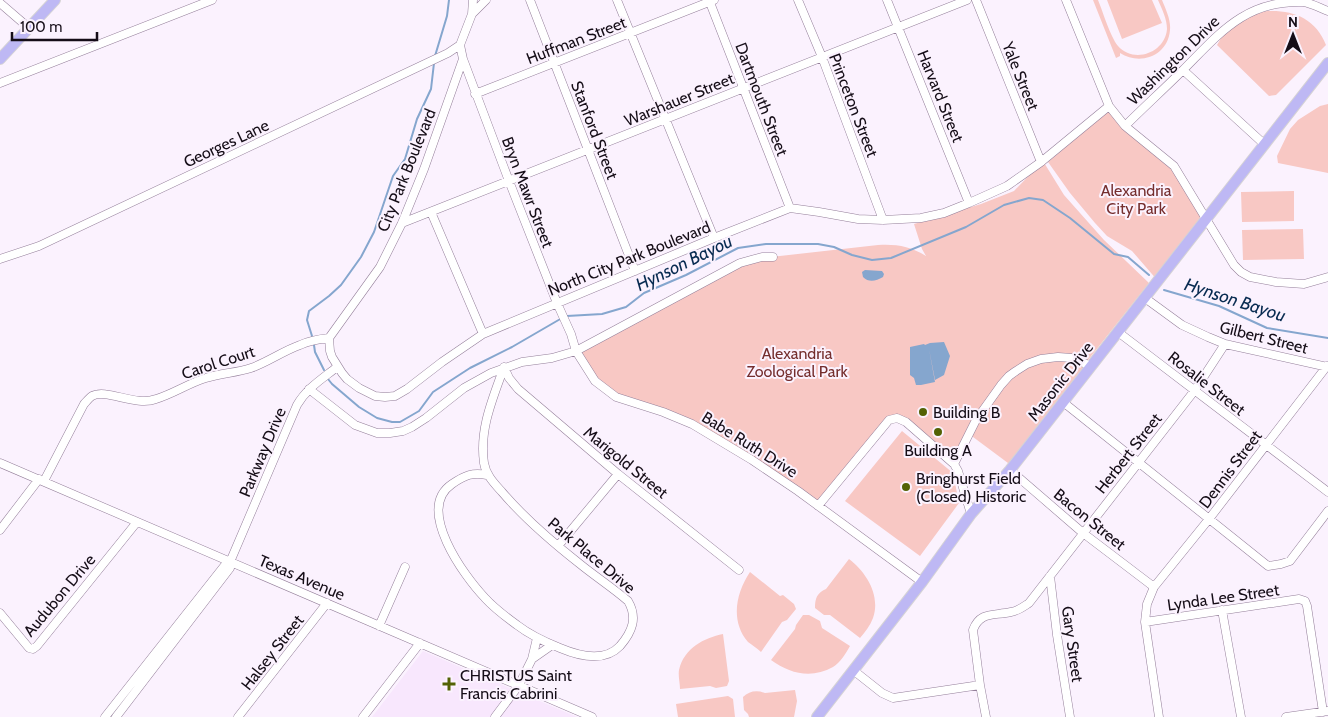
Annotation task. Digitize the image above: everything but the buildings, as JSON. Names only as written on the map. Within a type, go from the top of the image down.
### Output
[{"type":"main road","points":[[0,59],[56,0]]},
{"type":"main road","name":"Masonic Drive","points":[[817,717],[922,582],[971,514],[1010,470],[1328,63]]},
{"type":"street","points":[[0,84],[212,0]]},
{"type":"street","points":[[463,59],[460,45],[472,14],[473,0]]},
{"type":"street","points":[[472,14],[486,0]]},
{"type":"street","name":"Stanford Street","points":[[530,0],[635,271]]},
{"type":"street","points":[[617,0],[714,238]]},
{"type":"street","name":"Princeton Street","points":[[798,0],[822,57],[883,220]]},
{"type":"street","name":"Harvard Street","points":[[887,0],[969,203]]},
{"type":"street","name":"Warshauer Street","points":[[402,223],[968,0]]},
{"type":"street","name":"Yale Street","points":[[976,0],[1041,162]]},
{"type":"street","points":[[1066,0],[1109,106],[1124,126],[1174,166],[1234,265],[1241,272],[1259,279],[1276,282],[1304,284],[1328,277]]},
{"type":"street","name":"Huffman Street","points":[[475,94],[711,1]]},
{"type":"street","name":"Dartmouth Street","points":[[711,1],[790,208]]},
{"type":"street","name":"Washington Drive","points":[[1124,126],[1240,15],[1257,6],[1277,2],[1304,1],[1328,11]]},
{"type":"street","points":[[0,3],[29,28]]},
{"type":"street","name":"Georges Lane","points":[[0,259],[48,242],[448,53],[460,45]]},
{"type":"street","name":"Bryn Mawr Street","points":[[463,59],[509,181],[571,334]]},
{"type":"street","name":"City Park Boulevard","points":[[330,338],[380,267],[402,223],[424,169],[463,59]]},
{"type":"street","points":[[1183,70],[1264,144]]},
{"type":"street","name":"North City Park Boulevard","points":[[330,338],[330,351],[337,367],[347,379],[370,394],[395,396],[407,390],[442,362],[483,334],[559,306],[635,271],[790,208],[858,219],[883,220],[921,218],[969,203],[1006,186],[1041,162],[1109,106]]},
{"type":"street","points":[[431,212],[483,334]]},
{"type":"street","points":[[309,388],[355,425],[377,433],[403,431],[426,418],[464,388],[491,373],[522,362],[558,357],[576,351],[740,263],[762,257],[773,257]]},
{"type":"street","name":"Gilbert Street","points":[[1145,298],[1182,325],[1225,344],[1327,367]]},
{"type":"street","name":"Rosalie Street","points":[[1118,332],[1328,492]]},
{"type":"street","name":"Babe Ruth Drive","points":[[571,334],[576,351],[595,381],[607,390],[627,401],[692,424],[752,460],[798,490],[922,582]]},
{"type":"street","name":"Carol Court","points":[[42,480],[84,404],[93,396],[105,394],[136,401],[156,400],[206,378],[250,368],[298,345],[330,338]]},
{"type":"street","name":"Herbert Street","points":[[980,686],[973,630],[975,624],[985,616],[1011,612],[1029,603],[1194,390],[1225,344]]},
{"type":"street","points":[[954,464],[976,420],[1009,376],[1027,364],[1058,357],[1072,358],[1091,366]]},
{"type":"street","name":"Parkway Drive","points":[[116,717],[230,568],[230,562],[297,405],[309,388],[337,367]]},
{"type":"street","name":"Park Place Drive","points":[[469,474],[448,486],[442,494],[439,510],[444,535],[451,551],[464,572],[486,599],[516,625],[537,638],[566,651],[600,657],[610,654],[618,648],[629,633],[634,617],[628,601],[558,546],[526,518],[488,475],[483,454],[484,433],[486,420],[504,367]]},
{"type":"street","name":"Marigold Street","points":[[504,367],[509,378],[518,389],[618,474],[739,570]]},
{"type":"street","name":"Dennis Street","points":[[1154,587],[1327,367]]},
{"type":"street","points":[[1063,402],[1268,566],[1290,561],[1328,511]]},
{"type":"street","points":[[818,506],[889,420],[893,418],[906,422],[954,464],[958,471],[971,514]]},
{"type":"street","points":[[469,474],[476,468],[483,454]]},
{"type":"street","name":"Texas Avenue","points":[[0,463],[592,717]]},
{"type":"street","name":"Bacon Street","points":[[1010,470],[1083,533],[1154,587]]},
{"type":"street","points":[[469,474],[488,475]]},
{"type":"street","points":[[558,546],[618,474]]},
{"type":"street","points":[[0,530],[42,480]]},
{"type":"street","name":"Audubon Drive","points":[[0,613],[29,648],[33,649],[137,522]]},
{"type":"street","name":"Parkway Drive","points":[[105,717],[225,565],[230,562]]},
{"type":"street","points":[[379,626],[404,567]]},
{"type":"street","name":"Gary Street","points":[[1050,576],[1056,635],[1070,717]]},
{"type":"street","points":[[1154,587],[1147,604],[1145,622],[1159,717]]},
{"type":"street","name":"Lynda Lee Street","points":[[1145,622],[1222,610],[1299,600],[1304,601],[1307,606],[1325,711]]},
{"type":"street","name":"Halsey Street","points":[[238,717],[327,603]]},
{"type":"street","points":[[1222,610],[1241,717]]},
{"type":"street","points":[[495,717],[519,685],[532,659],[537,638]]},
{"type":"street","points":[[363,717],[420,643]]},
{"type":"street","points":[[532,659],[552,645]]},
{"type":"street","points":[[853,670],[882,693],[893,698],[980,686],[986,717]]},
{"type":"street","points":[[1286,717],[1310,715],[1325,711]]},
{"type":"shaded area","name":"CHRISTUS Saint Francis Cabrini","points":[[423,651],[577,717],[372,717]]},
{"type":"green space","points":[[1093,0],[1098,0],[1109,30],[1118,46],[1132,54],[1140,55],[1155,50],[1165,37],[1166,22],[1158,0],[1162,0],[1170,26],[1168,39],[1164,46],[1159,52],[1144,58],[1136,59],[1120,53],[1120,56],[1116,58]]},
{"type":"green space","points":[[1107,0],[1152,0],[1162,23],[1122,39]]},
{"type":"green space","points":[[1258,12],[1287,12],[1303,18],[1322,36],[1326,45],[1276,95],[1269,96],[1217,45],[1225,31]]},
{"type":"green space","points":[[1328,104],[1328,173],[1278,163],[1277,156],[1290,129],[1298,120],[1320,106]]},
{"type":"green space","name":"Alexandria City Park","points":[[1108,110],[1173,167],[1206,220],[1158,281],[1132,251],[1107,236],[1070,193],[1048,162]]},
{"type":"green space","name":"Alexandria Zoological Park","points":[[1043,161],[1064,195],[1104,240],[1149,283],[1088,360],[1091,362],[1012,466],[969,434],[950,457],[906,421],[893,418],[818,505],[693,424],[628,401],[595,381],[578,347],[714,277],[762,258],[878,245],[897,245],[926,256],[914,224],[981,204],[1014,191]]},
{"type":"green space","points":[[1294,191],[1294,221],[1242,222],[1241,192]]},
{"type":"green space","points":[[1303,229],[1304,259],[1243,260],[1242,230]]},
{"type":"green space","name":"Bringhurst Field (Closed) Historic","points":[[902,431],[953,473],[959,503],[920,556],[845,501]]},
{"type":"green space","points":[[849,559],[866,577],[875,601],[873,618],[860,638],[830,615],[824,615],[815,608],[816,599],[820,592],[826,589]]},
{"type":"green space","points":[[750,572],[780,596],[783,595],[794,604],[796,609],[787,620],[782,622],[761,652],[748,642],[742,634],[737,616],[738,598]]},
{"type":"green space","points":[[803,615],[809,615],[820,621],[822,628],[850,646],[836,665],[825,671],[809,674],[793,672],[771,660],[795,629]]},
{"type":"green space","points":[[723,634],[729,681],[727,686],[680,689],[679,670],[685,656],[702,641]]},
{"type":"green space","points":[[795,690],[797,701],[794,717],[749,717],[744,710],[743,697],[750,692],[765,693]]},
{"type":"green space","points":[[728,696],[733,699],[735,717],[678,717],[676,704]]},
{"type":"water","points":[[865,270],[882,271],[884,274],[883,277],[870,281],[863,277],[862,272]]},
{"type":"water","points":[[944,342],[950,356],[944,375],[935,380],[929,349],[935,382],[916,385],[914,378],[910,375],[910,347]]},
{"type":"waterway","name":"Hynson Bayou","points":[[435,56],[447,16],[449,0]]},
{"type":"waterway","name":"Hynson Bayou","points":[[312,336],[307,320],[309,311],[341,285],[361,257],[374,232],[393,176],[405,159],[417,119],[431,89],[434,63]]},
{"type":"waterway","name":"Hynson Bayou","points":[[567,316],[602,314],[626,307],[644,293],[686,275],[738,248],[766,244],[818,244],[834,247],[852,255],[872,260],[891,258],[966,227],[1004,205],[1029,198],[1043,200],[1070,218],[1114,254],[1128,257],[1149,275]]},
{"type":"waterway","name":"Hynson Bayou","points":[[1164,290],[1219,306],[1267,328],[1328,338]]},
{"type":"waterway","name":"Hynson Bayou","points":[[328,379],[359,407],[377,418],[400,422],[419,411],[433,392],[470,368],[512,347],[562,318]]},
{"type":"waterway","name":"Hynson Bayou","points":[[314,345],[315,352],[324,370]]},
{"type":"place","name":"Building B","points":[[923,412]]},
{"type":"place","name":"Building A","points":[[938,432]]},
{"type":"place","name":"Bringhurst Field (Closed) Historic","points":[[906,487]]},
{"type":"place","name":"CHRISTUS Saint Francis Cabrini","points":[[449,684]]}]
